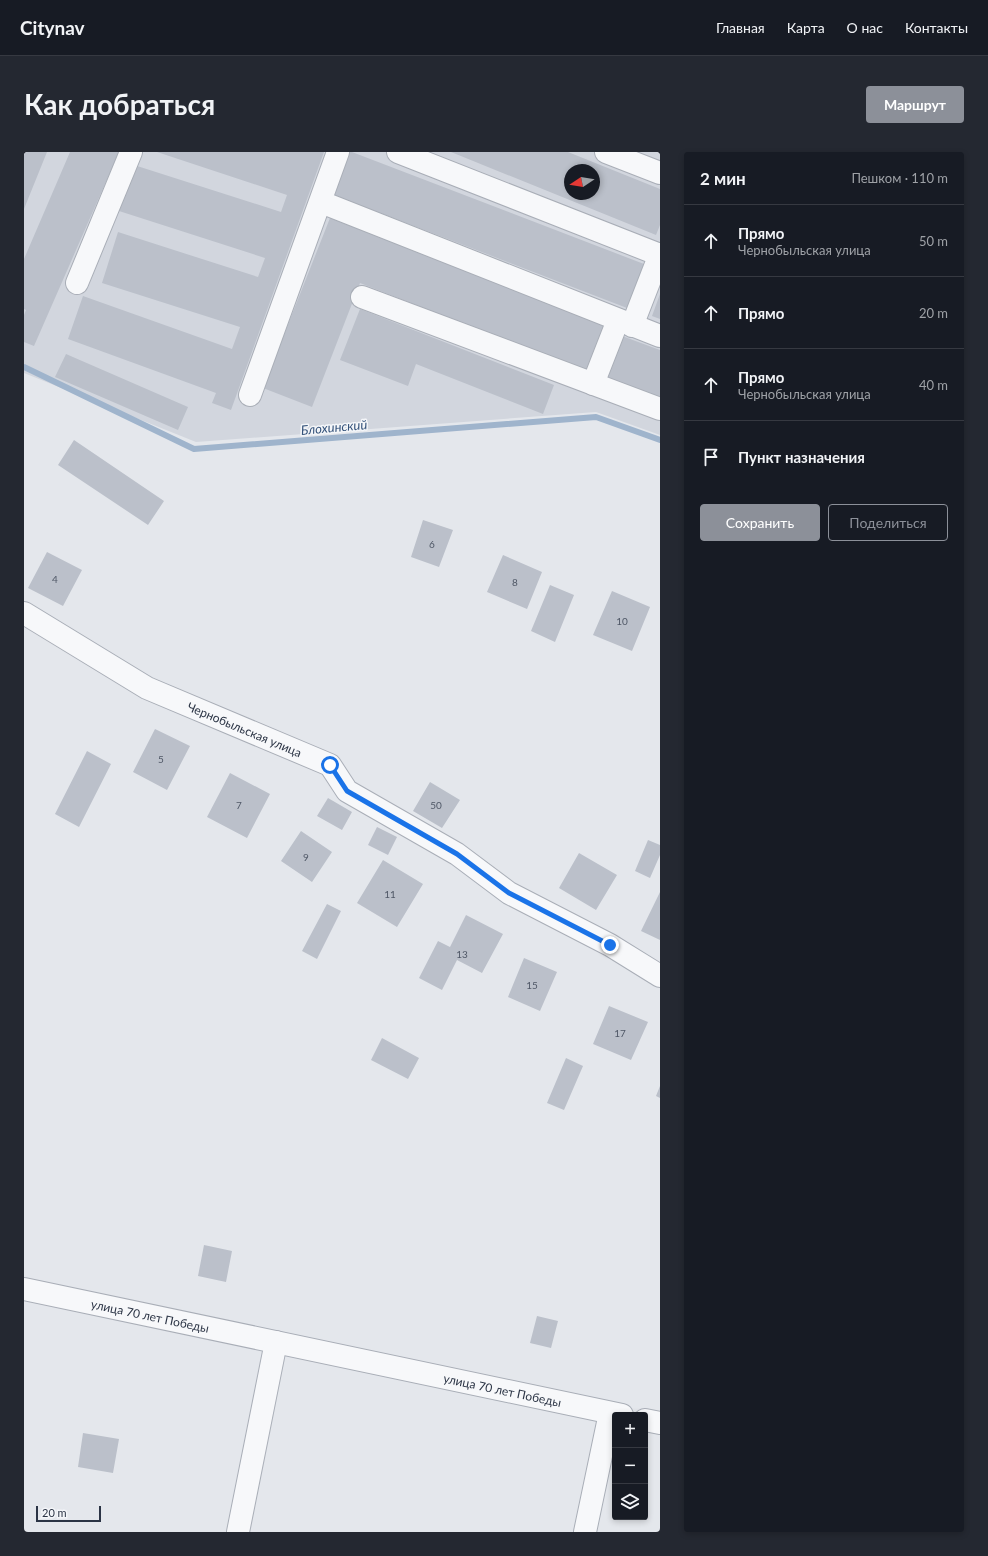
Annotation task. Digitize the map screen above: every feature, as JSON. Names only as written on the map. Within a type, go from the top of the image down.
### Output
[{"type":"street","points":[[77,283],[131,152]]},
{"type":"street","points":[[250,394],[338,152]]},
{"type":"street","points":[[398,152],[660,254],[593,384]]},
{"type":"street","points":[[606,152],[660,172]]},
{"type":"street","points":[[321,202],[660,336]]},
{"type":"street","points":[[362,297],[660,409]]},
{"type":"street","name":"Чернобыльская улица","points":[[24,613],[147,688],[330,765],[347,791],[457,854],[509,893],[610,945],[660,976]]},
{"type":"street","name":"улица 70 лет Победы","points":[[24,1289],[612,1413]]},
{"type":"street","points":[[238,1532],[276,1342]]},
{"type":"street","points":[[648,1421],[660,1423]]},
{"type":"street","name":"улица 70 лет Победы","points":[[585,1532],[612,1429]]},
{"type":"shaded area","points":[[24,152],[660,152],[660,435],[596,412],[196,442],[24,373]]},
{"type":"building","points":[[24,152],[47,152],[24,209]]},
{"type":"building","points":[[70,152],[119,152],[34,346],[24,342],[24,315],[26,310],[24,309],[24,259]]},
{"type":"building","points":[[157,152],[324,152],[231,410],[212,403],[216,393],[68,339],[83,296],[232,349],[240,327],[102,283],[118,232],[258,277],[265,258],[119,211],[134,165],[281,212],[287,195]]},
{"type":"building","points":[[347,152],[352,152],[644,264],[627,308],[331,194]]},
{"type":"building","points":[[451,152],[568,152],[598,164],[564,164],[564,198]]},
{"type":"building","points":[[600,165],[660,189],[660,225],[656,235],[570,200],[600,200]]},
{"type":"building","points":[[330,218],[605,326],[587,372],[360,283],[312,407],[263,388]]},
{"type":"building","points":[[660,294],[660,319],[652,316]]},
{"type":"building","points":[[360,309],[554,385],[543,414],[416,364],[408,386],[340,360]]},
{"type":"building","points":[[622,336],[660,350],[660,401],[605,381]]},
{"type":"building","points":[[66,354],[188,407],[178,430],[55,377]]},
{"type":"building","points":[[74,440],[164,501],[148,525],[58,465]]},
{"type":"building","points":[[423,520],[453,530],[439,567],[411,557]]},
{"type":"building","points":[[47,552],[82,570],[63,606],[28,588]]},
{"type":"building","points":[[503,555],[542,572],[527,609],[487,592]]},
{"type":"building","points":[[550,585],[574,595],[555,642],[531,631]]},
{"type":"building","points":[[612,591],[650,607],[632,651],[593,635]]},
{"type":"building","points":[[155,729],[190,746],[167,790],[133,772]]},
{"type":"building","points":[[87,751],[111,764],[79,827],[55,814]]},
{"type":"building","points":[[230,773],[270,794],[247,838],[207,817]]},
{"type":"building","points":[[430,782],[460,800],[442,828],[413,811]]},
{"type":"building","points":[[328,798],[352,812],[342,830],[317,816]]},
{"type":"building","points":[[377,827],[397,837],[388,855],[368,845]]},
{"type":"building","points":[[301,831],[332,852],[312,882],[281,861]]},
{"type":"building","points":[[648,840],[660,845],[660,855],[650,878],[635,871]]},
{"type":"building","points":[[579,853],[617,875],[596,910],[559,888]]},
{"type":"building","points":[[383,860],[423,884],[397,927],[357,903]]},
{"type":"building","points":[[660,892],[660,940],[641,931]]},
{"type":"building","points":[[327,904],[341,911],[317,959],[302,951]]},
{"type":"building","points":[[466,915],[503,934],[482,973],[457,960],[442,990],[419,978],[438,941],[450,947]]},
{"type":"building","points":[[524,958],[557,972],[540,1011],[508,997]]},
{"type":"building","points":[[609,1006],[648,1022],[631,1060],[593,1044]]},
{"type":"building","points":[[382,1038],[419,1058],[408,1079],[371,1060]]},
{"type":"building","points":[[566,1058],[583,1066],[564,1110],[547,1103]]},
{"type":"building","points":[[660,1086],[660,1098],[656,1096]]},
{"type":"building","points":[[204,1245],[232,1251],[226,1282],[198,1276]]},
{"type":"building","points":[[537,1316],[558,1321],[551,1348],[530,1343]]},
{"type":"building","points":[[83,1433],[119,1439],[113,1473],[78,1467]]},
{"type":"waterway","name":"Блохинский","points":[[24,367],[194,449],[596,417],[660,440]]},
{"type":"route","points":[[330,765],[347,791],[457,854],[509,893],[610,945]]}]
